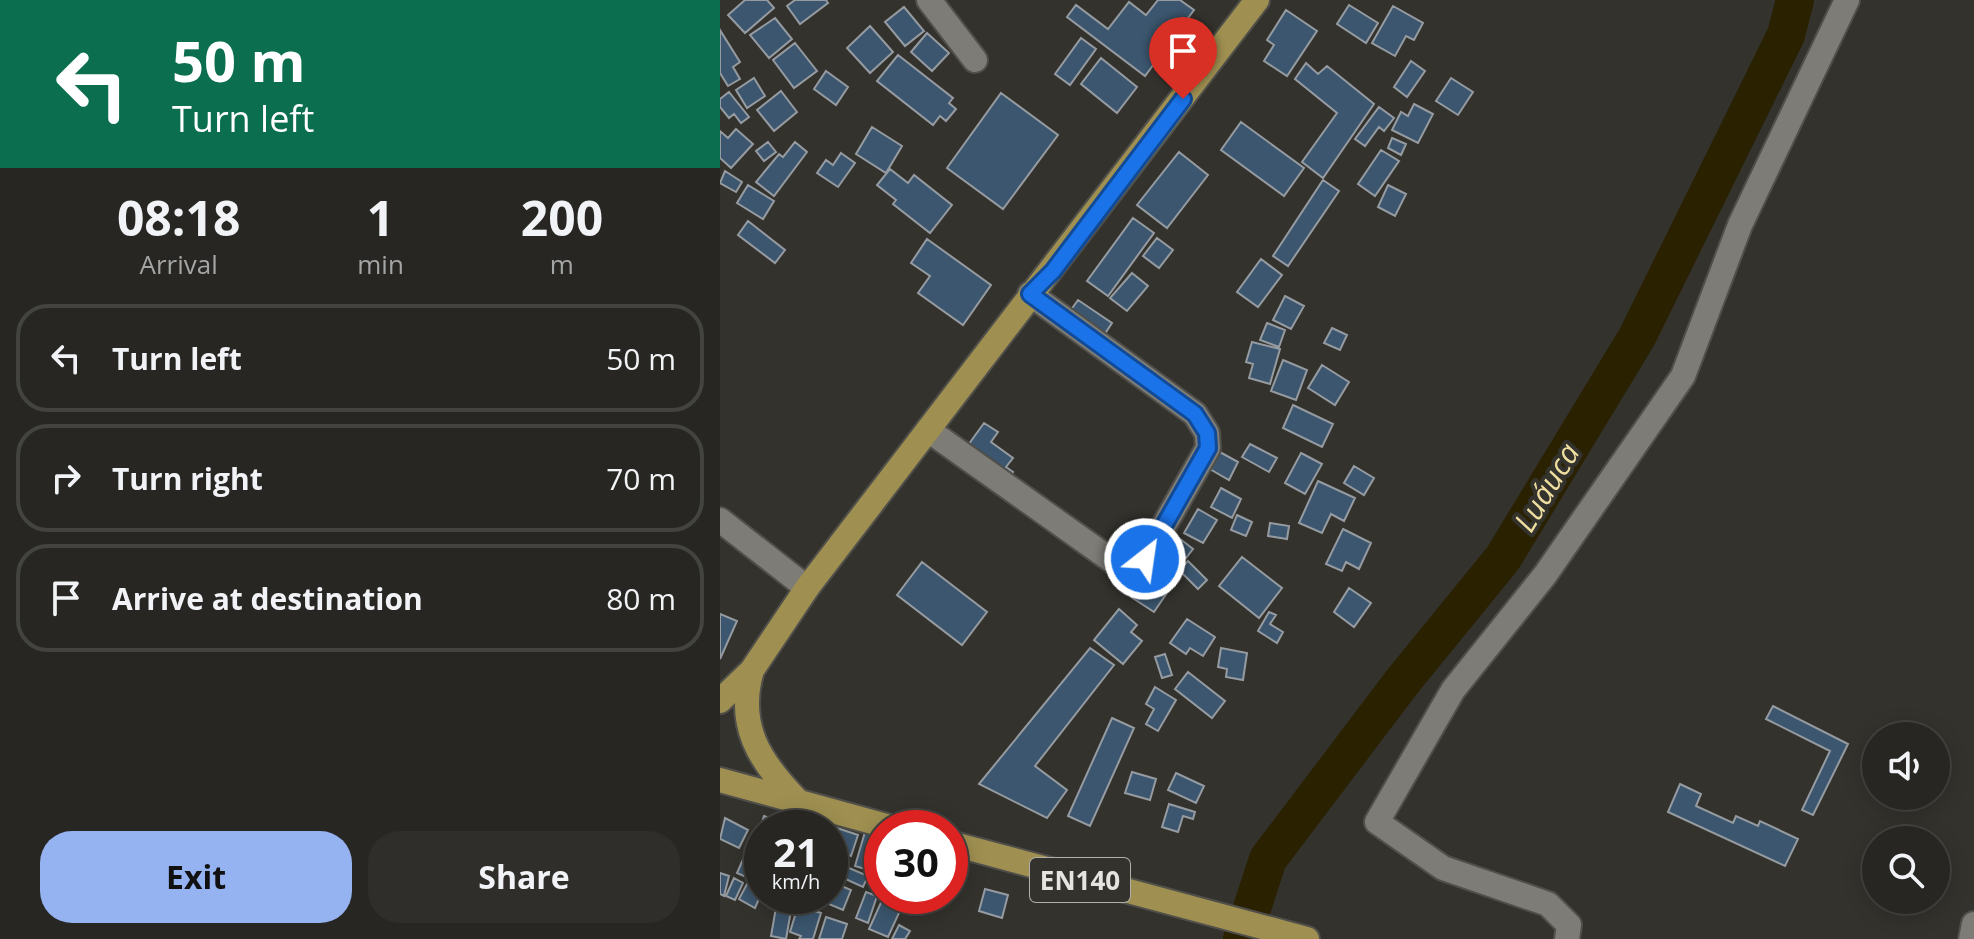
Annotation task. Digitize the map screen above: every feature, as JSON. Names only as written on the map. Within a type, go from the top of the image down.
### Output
[{"type":"main road","points":[[720,701],[752,670],[807,588],[1030,294],[1053,271],[1257,0]]},
{"type":"main road","points":[[752,670],[744,696],[755,743],[769,771],[799,802]]},
{"type":"main road","points":[[720,780],[864,820]]},
{"type":"main road","name":"EN140","points":[[968,848],[1210,916],[1307,939]]},
{"type":"street","points":[[929,0],[975,60]]},
{"type":"street","points":[[1567,939],[1569,925],[1548,904],[1443,868],[1377,822],[1453,690],[1545,575],[1683,376],[1740,225],[1847,0]]},
{"type":"street","points":[[928,430],[1114,562],[1131,566],[1145,559],[1208,448],[1203,424],[1195,414],[1030,294]]},
{"type":"street","points":[[720,520],[807,588]]},
{"type":"street","points":[[1971,939],[1974,924]]},
{"type":"building","points":[[745,0],[767,0],[774,8],[745,33],[728,15]]},
{"type":"building","points":[[795,0],[826,0],[828,3],[800,24],[787,6]]},
{"type":"building","points":[[1158,0],[1180,0],[1194,10],[1145,76],[1067,17],[1076,5],[1108,29],[1129,2],[1146,15]]},
{"type":"building","points":[[1349,5],[1378,23],[1366,43],[1337,24]]},
{"type":"building","points":[[1393,6],[1423,23],[1414,40],[1406,36],[1395,56],[1372,43]]},
{"type":"building","points":[[904,7],[924,31],[905,46],[885,22]]},
{"type":"building","points":[[1286,10],[1317,31],[1287,76],[1264,61],[1274,45],[1267,40]]},
{"type":"building","points":[[775,18],[792,39],[769,58],[750,35]]},
{"type":"building","points":[[870,26],[893,52],[870,73],[847,48]]},
{"type":"building","points":[[720,30],[740,62],[733,67],[740,79],[728,86],[720,73]]},
{"type":"building","points":[[927,33],[949,53],[932,71],[911,52]]},
{"type":"building","points":[[1081,38],[1096,49],[1070,85],[1055,74]]},
{"type":"building","points":[[795,43],[817,71],[794,88],[773,60]]},
{"type":"building","points":[[898,55],[953,98],[949,103],[956,109],[946,121],[940,116],[933,125],[877,81]]},
{"type":"building","points":[[1101,58],[1137,87],[1117,113],[1081,84]]},
{"type":"building","points":[[1411,61],[1425,71],[1407,97],[1394,87]]},
{"type":"building","points":[[1306,63],[1318,74],[1327,66],[1374,104],[1323,178],[1302,162],[1337,113],[1295,79]]},
{"type":"building","points":[[826,71],[848,87],[836,105],[814,89]]},
{"type":"building","points":[[754,78],[765,96],[747,108],[736,90]]},
{"type":"building","points":[[1451,78],[1473,92],[1458,115],[1436,101]]},
{"type":"building","points":[[781,91],[797,112],[774,131],[757,110]]},
{"type":"building","points":[[729,92],[749,117],[741,123],[734,114],[729,118],[720,107],[720,99]]},
{"type":"building","points":[[1001,93],[1058,135],[1003,209],[947,168]]},
{"type":"building","points":[[1414,104],[1433,114],[1418,143],[1392,130],[1401,112],[1408,116]]},
{"type":"building","points":[[1379,107],[1394,118],[1384,131],[1379,127],[1365,146],[1355,139]]},
{"type":"building","points":[[1241,122],[1304,168],[1284,196],[1221,150]]},
{"type":"building","points":[[872,127],[902,146],[886,173],[856,154]]},
{"type":"building","points":[[736,129],[753,144],[731,168],[720,158],[720,131],[728,138]]},
{"type":"building","points":[[1392,138],[1406,144],[1401,155],[1388,148]]},
{"type":"building","points":[[768,142],[776,152],[764,161],[756,151]]},
{"type":"building","points":[[795,142],[807,152],[774,196],[756,182],[779,154],[783,157]]},
{"type":"building","points":[[1381,150],[1399,161],[1375,196],[1358,184]]},
{"type":"building","points":[[1179,152],[1208,175],[1167,228],[1137,205]]},
{"type":"building","points":[[841,153],[855,163],[838,187],[817,173],[826,160],[833,165]]},
{"type":"building","points":[[890,169],[908,183],[914,175],[952,205],[930,233],[893,204],[896,200],[877,185]]},
{"type":"building","points":[[725,171],[742,182],[736,192],[720,183]]},
{"type":"building","points":[[1323,180],[1339,191],[1288,266],[1273,256]]},
{"type":"building","points":[[748,185],[774,201],[763,219],[737,203]]},
{"type":"building","points":[[1388,185],[1406,194],[1395,216],[1378,207]]},
{"type":"building","points":[[1133,218],[1154,233],[1108,296],[1087,281]]},
{"type":"building","points":[[748,221],[785,250],[775,263],[738,235]]},
{"type":"building","points":[[1157,238],[1173,250],[1159,268],[1143,256]]},
{"type":"building","points":[[927,239],[991,285],[963,325],[918,293],[930,276],[911,263]]},
{"type":"building","points":[[1261,259],[1282,275],[1258,307],[1237,292]]},
{"type":"building","points":[[1132,273],[1148,286],[1127,311],[1110,298]]},
{"type":"building","points":[[1285,296],[1304,306],[1291,329],[1273,320]]},
{"type":"building","points":[[1078,300],[1112,323],[1102,338],[1068,314]]},
{"type":"building","points":[[1267,323],[1285,330],[1279,347],[1260,340]]},
{"type":"building","points":[[1332,328],[1347,335],[1340,350],[1324,343]]},
{"type":"building","points":[[1252,342],[1280,349],[1270,384],[1249,378],[1253,364],[1246,362]]},
{"type":"building","points":[[1283,360],[1307,370],[1296,400],[1271,391]]},
{"type":"building","points":[[1322,365],[1349,382],[1335,405],[1308,388]]},
{"type":"building","points":[[1293,405],[1333,424],[1322,447],[1283,428]]},
{"type":"building","points":[[984,423],[998,432],[991,442],[1013,458],[1006,467],[1013,472],[1008,479],[966,448]]},
{"type":"building","points":[[1250,444],[1277,458],[1269,472],[1242,457]]},
{"type":"building","points":[[1218,451],[1238,462],[1229,480],[1208,468]]},
{"type":"building","points":[[1301,453],[1322,464],[1305,494],[1285,483]]},
{"type":"building","points":[[1354,466],[1374,478],[1364,495],[1344,483]]},
{"type":"building","points":[[1318,481],[1355,498],[1344,521],[1331,514],[1322,533],[1299,523]]},
{"type":"building","points":[[1221,488],[1241,499],[1232,518],[1211,507]]},
{"type":"building","points":[[1198,509],[1217,520],[1203,543],[1184,533]]},
{"type":"building","points":[[1237,515],[1252,522],[1246,536],[1231,530]]},
{"type":"building","points":[[1270,523],[1289,526],[1287,539],[1268,536]]},
{"type":"building","points":[[1343,529],[1371,543],[1359,569],[1346,562],[1342,571],[1326,564]]},
{"type":"building","points":[[1179,538],[1193,549],[1186,558],[1172,547]]},
{"type":"building","points":[[1242,557],[1282,588],[1259,618],[1219,586]]},
{"type":"building","points":[[1188,561],[1207,580],[1198,589],[1179,570]]},
{"type":"building","points":[[922,562],[987,612],[962,645],[897,595]]},
{"type":"building","points":[[1147,571],[1171,587],[1154,612],[1131,597]]},
{"type":"building","points":[[1349,588],[1371,603],[1354,627],[1334,612]]},
{"type":"building","points":[[1119,609],[1137,625],[1131,632],[1142,641],[1123,664],[1094,640]]},
{"type":"building","points":[[1269,612],[1276,615],[1270,624],[1283,632],[1277,643],[1258,631]]},
{"type":"building","points":[[720,614],[737,621],[720,659]]},
{"type":"building","points":[[1187,619],[1215,637],[1203,656],[1190,648],[1186,654],[1170,643]]},
{"type":"building","points":[[1090,648],[1114,665],[1035,766],[1067,790],[1047,818],[979,784]]},
{"type":"building","points":[[1221,648],[1247,653],[1243,680],[1226,677],[1227,669],[1218,667]]},
{"type":"building","points":[[1165,654],[1172,675],[1162,678],[1155,657]]},
{"type":"building","points":[[1188,672],[1225,701],[1212,718],[1175,689]]},
{"type":"building","points":[[1155,687],[1176,700],[1158,731],[1146,724],[1154,709],[1146,704]]},
{"type":"building","points":[[1773,706],[1848,744],[1813,815],[1802,810],[1830,751],[1766,719]]},
{"type":"building","points":[[1112,718],[1134,728],[1090,826],[1068,816]]},
{"type":"building","points":[[1132,772],[1156,779],[1150,800],[1125,793]]},
{"type":"building","points":[[1176,773],[1204,786],[1196,803],[1168,790]]},
{"type":"building","points":[[1680,784],[1701,794],[1696,806],[1733,823],[1736,816],[1758,826],[1760,821],[1798,839],[1785,866],[1668,812]]},
{"type":"building","points":[[1169,804],[1195,812],[1193,819],[1183,816],[1178,832],[1162,827]]},
{"type":"building","points":[[725,818],[744,828],[744,838],[739,848],[720,839]]},
{"type":"building","points":[[848,832],[858,835],[851,856],[848,855]]},
{"type":"building","points":[[864,835],[864,869],[855,866]]},
{"type":"building","points":[[744,857],[744,876],[737,873]]},
{"type":"building","points":[[848,868],[864,874],[863,887],[848,880]]},
{"type":"building","points":[[720,873],[729,876],[724,896],[720,894]]},
{"type":"building","points":[[734,878],[743,883],[735,900],[726,896]]},
{"type":"building","points":[[985,889],[1008,895],[1002,918],[979,911]]},
{"type":"building","points":[[864,897],[864,914],[871,914],[868,923],[856,918]]},
{"type":"building","points":[[775,914],[790,914],[786,939],[771,936]]},
{"type":"building","points":[[796,914],[821,914],[813,939],[799,939],[801,936],[790,932]]},
{"type":"building","points":[[876,914],[899,914],[888,937],[869,929]]},
{"type":"building","points":[[826,917],[847,924],[842,939],[819,939]]},
{"type":"building","points":[[899,925],[910,931],[905,939],[892,939]]},
{"type":"waterway","name":"Luáuca","points":[[1242,939],[1268,859],[1402,682],[1503,558],[1637,337],[1786,35],[1795,0]]},
{"type":"route","points":[[1145,559],[1208,448],[1207,433],[1195,414],[1030,294],[1053,271],[1183,99]]}]
